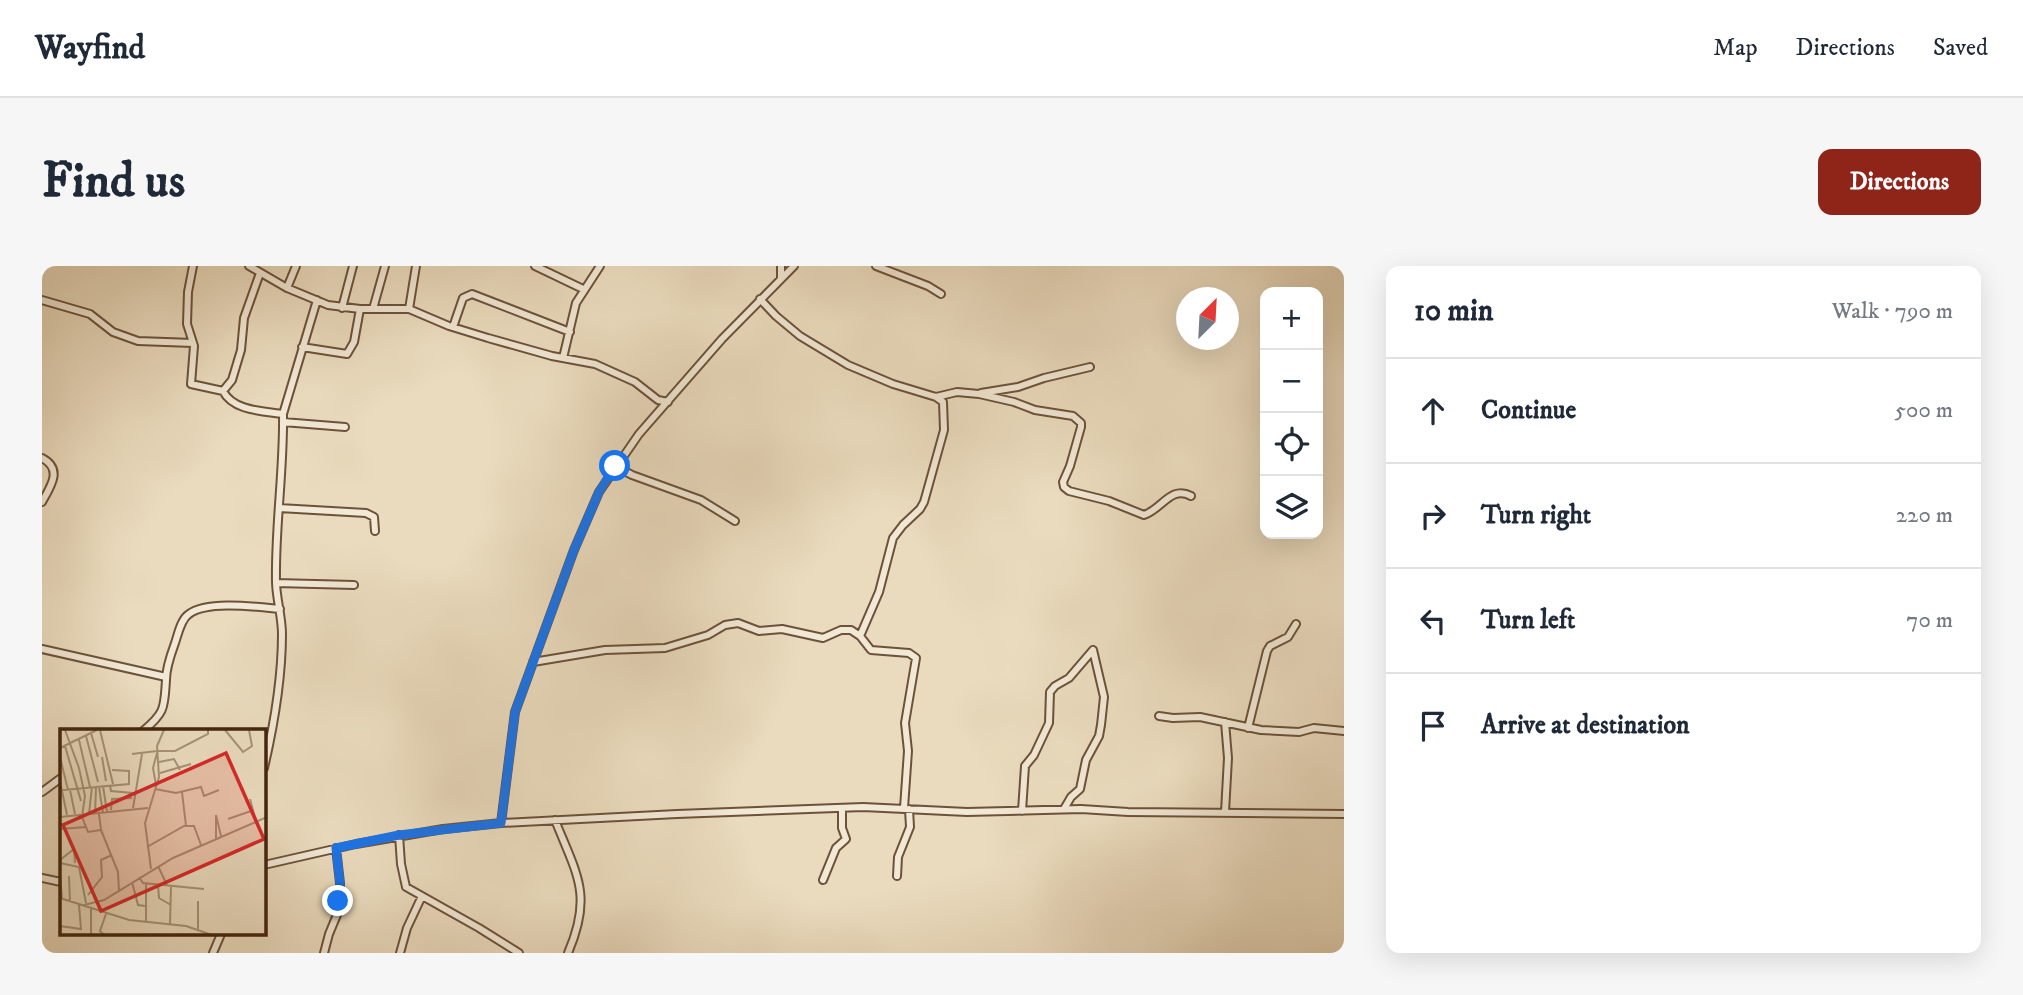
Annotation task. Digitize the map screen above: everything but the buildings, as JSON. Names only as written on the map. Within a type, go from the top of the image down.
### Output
[{"type":"street","points":[[193,266],[188,292],[187,324],[193,342],[191,385],[223,391],[236,404],[283,414]]},
{"type":"street","points":[[249,266],[287,288],[342,308],[409,309],[453,327],[563,358],[590,362],[625,377],[658,400],[667,402]]},
{"type":"street","points":[[287,288],[296,266]]},
{"type":"street","points":[[342,308],[353,266]]},
{"type":"street","points":[[373,309],[385,266]]},
{"type":"street","points":[[409,309],[416,266]]},
{"type":"street","points":[[535,266],[583,289]]},
{"type":"street","points":[[563,358],[574,310],[583,289],[600,266]]},
{"type":"street","points":[[781,266],[781,278]]},
{"type":"street","points":[[501,823],[515,712],[574,550],[599,492],[615,466],[706,356],[794,266]]},
{"type":"street","points":[[876,266],[928,286],[941,294]]},
{"type":"street","points":[[223,391],[233,376],[241,350],[244,318],[260,273]]},
{"type":"street","points":[[453,327],[463,298],[472,294],[570,332]]},
{"type":"street","points":[[760,299],[787,326],[831,356],[892,384],[936,397],[943,402],[944,430],[933,476],[922,506],[892,538],[879,592],[860,635]]},
{"type":"street","points":[[42,300],[90,314],[113,332],[138,341],[193,342]]},
{"type":"street","points":[[266,755],[282,636],[276,583],[284,456],[283,414],[317,300]]},
{"type":"street","points":[[302,347],[347,355],[354,342],[359,309]]},
{"type":"street","points":[[979,394],[1018,387],[1090,367]]},
{"type":"street","points":[[936,397],[957,392],[979,394],[1079,420],[1081,427],[1063,482],[1069,491],[1109,501],[1144,515],[1177,493],[1191,496]]},
{"type":"street","points":[[658,400],[660,411]]},
{"type":"street","points":[[283,422],[345,427]]},
{"type":"street","points":[[42,458],[53,467],[55,474],[42,502]]},
{"type":"street","points":[[615,466],[632,475],[701,499],[735,521]]},
{"type":"street","points":[[279,508],[366,513],[374,517],[375,531]]},
{"type":"street","points":[[276,583],[354,585]]},
{"type":"street","points":[[145,729],[160,714],[166,703],[166,677],[185,617],[191,612],[226,606],[280,608]]},
{"type":"street","points":[[533,662],[606,650],[665,648],[708,635],[725,625],[738,622],[759,631],[782,629],[823,638],[847,629],[860,635],[871,650],[909,653],[916,658],[905,723],[910,827],[898,857],[897,876]]},
{"type":"street","points":[[1248,728],[1267,651],[1270,646],[1287,637],[1296,624]]},
{"type":"street","points":[[42,649],[166,677]]},
{"type":"street","points":[[1022,811],[1025,766],[1034,755],[1049,723],[1050,692],[1069,678],[1094,650],[1104,697],[1099,736],[1086,760],[1080,789],[1064,809]]},
{"type":"street","points":[[1159,716],[1200,717],[1248,728],[1299,732],[1314,728],[1344,731]]},
{"type":"street","points":[[1224,812],[1228,758],[1225,722]]},
{"type":"street","points":[[42,792],[60,779]]},
{"type":"street","points":[[266,865],[399,835],[501,823],[842,808],[967,812],[1064,809],[1343,813],[1344,803]]},
{"type":"street","points":[[823,880],[836,848],[846,838],[842,828],[842,808]]},
{"type":"street","points":[[555,820],[577,873],[582,898],[579,919],[568,953]]},
{"type":"street","points":[[399,835],[406,886],[519,953]]},
{"type":"street","points":[[324,953],[339,910],[340,883],[336,848]]},
{"type":"street","points":[[42,878],[60,882]]},
{"type":"street","points":[[400,953],[407,928],[422,896]]},
{"type":"street","points":[[213,953],[219,936]]},
{"type":"street","points":[[501,944],[501,953]]},
{"type":"route","points":[[338,901],[340,883],[336,848],[399,835],[501,823],[515,712],[574,550],[599,492],[615,466]]}]
